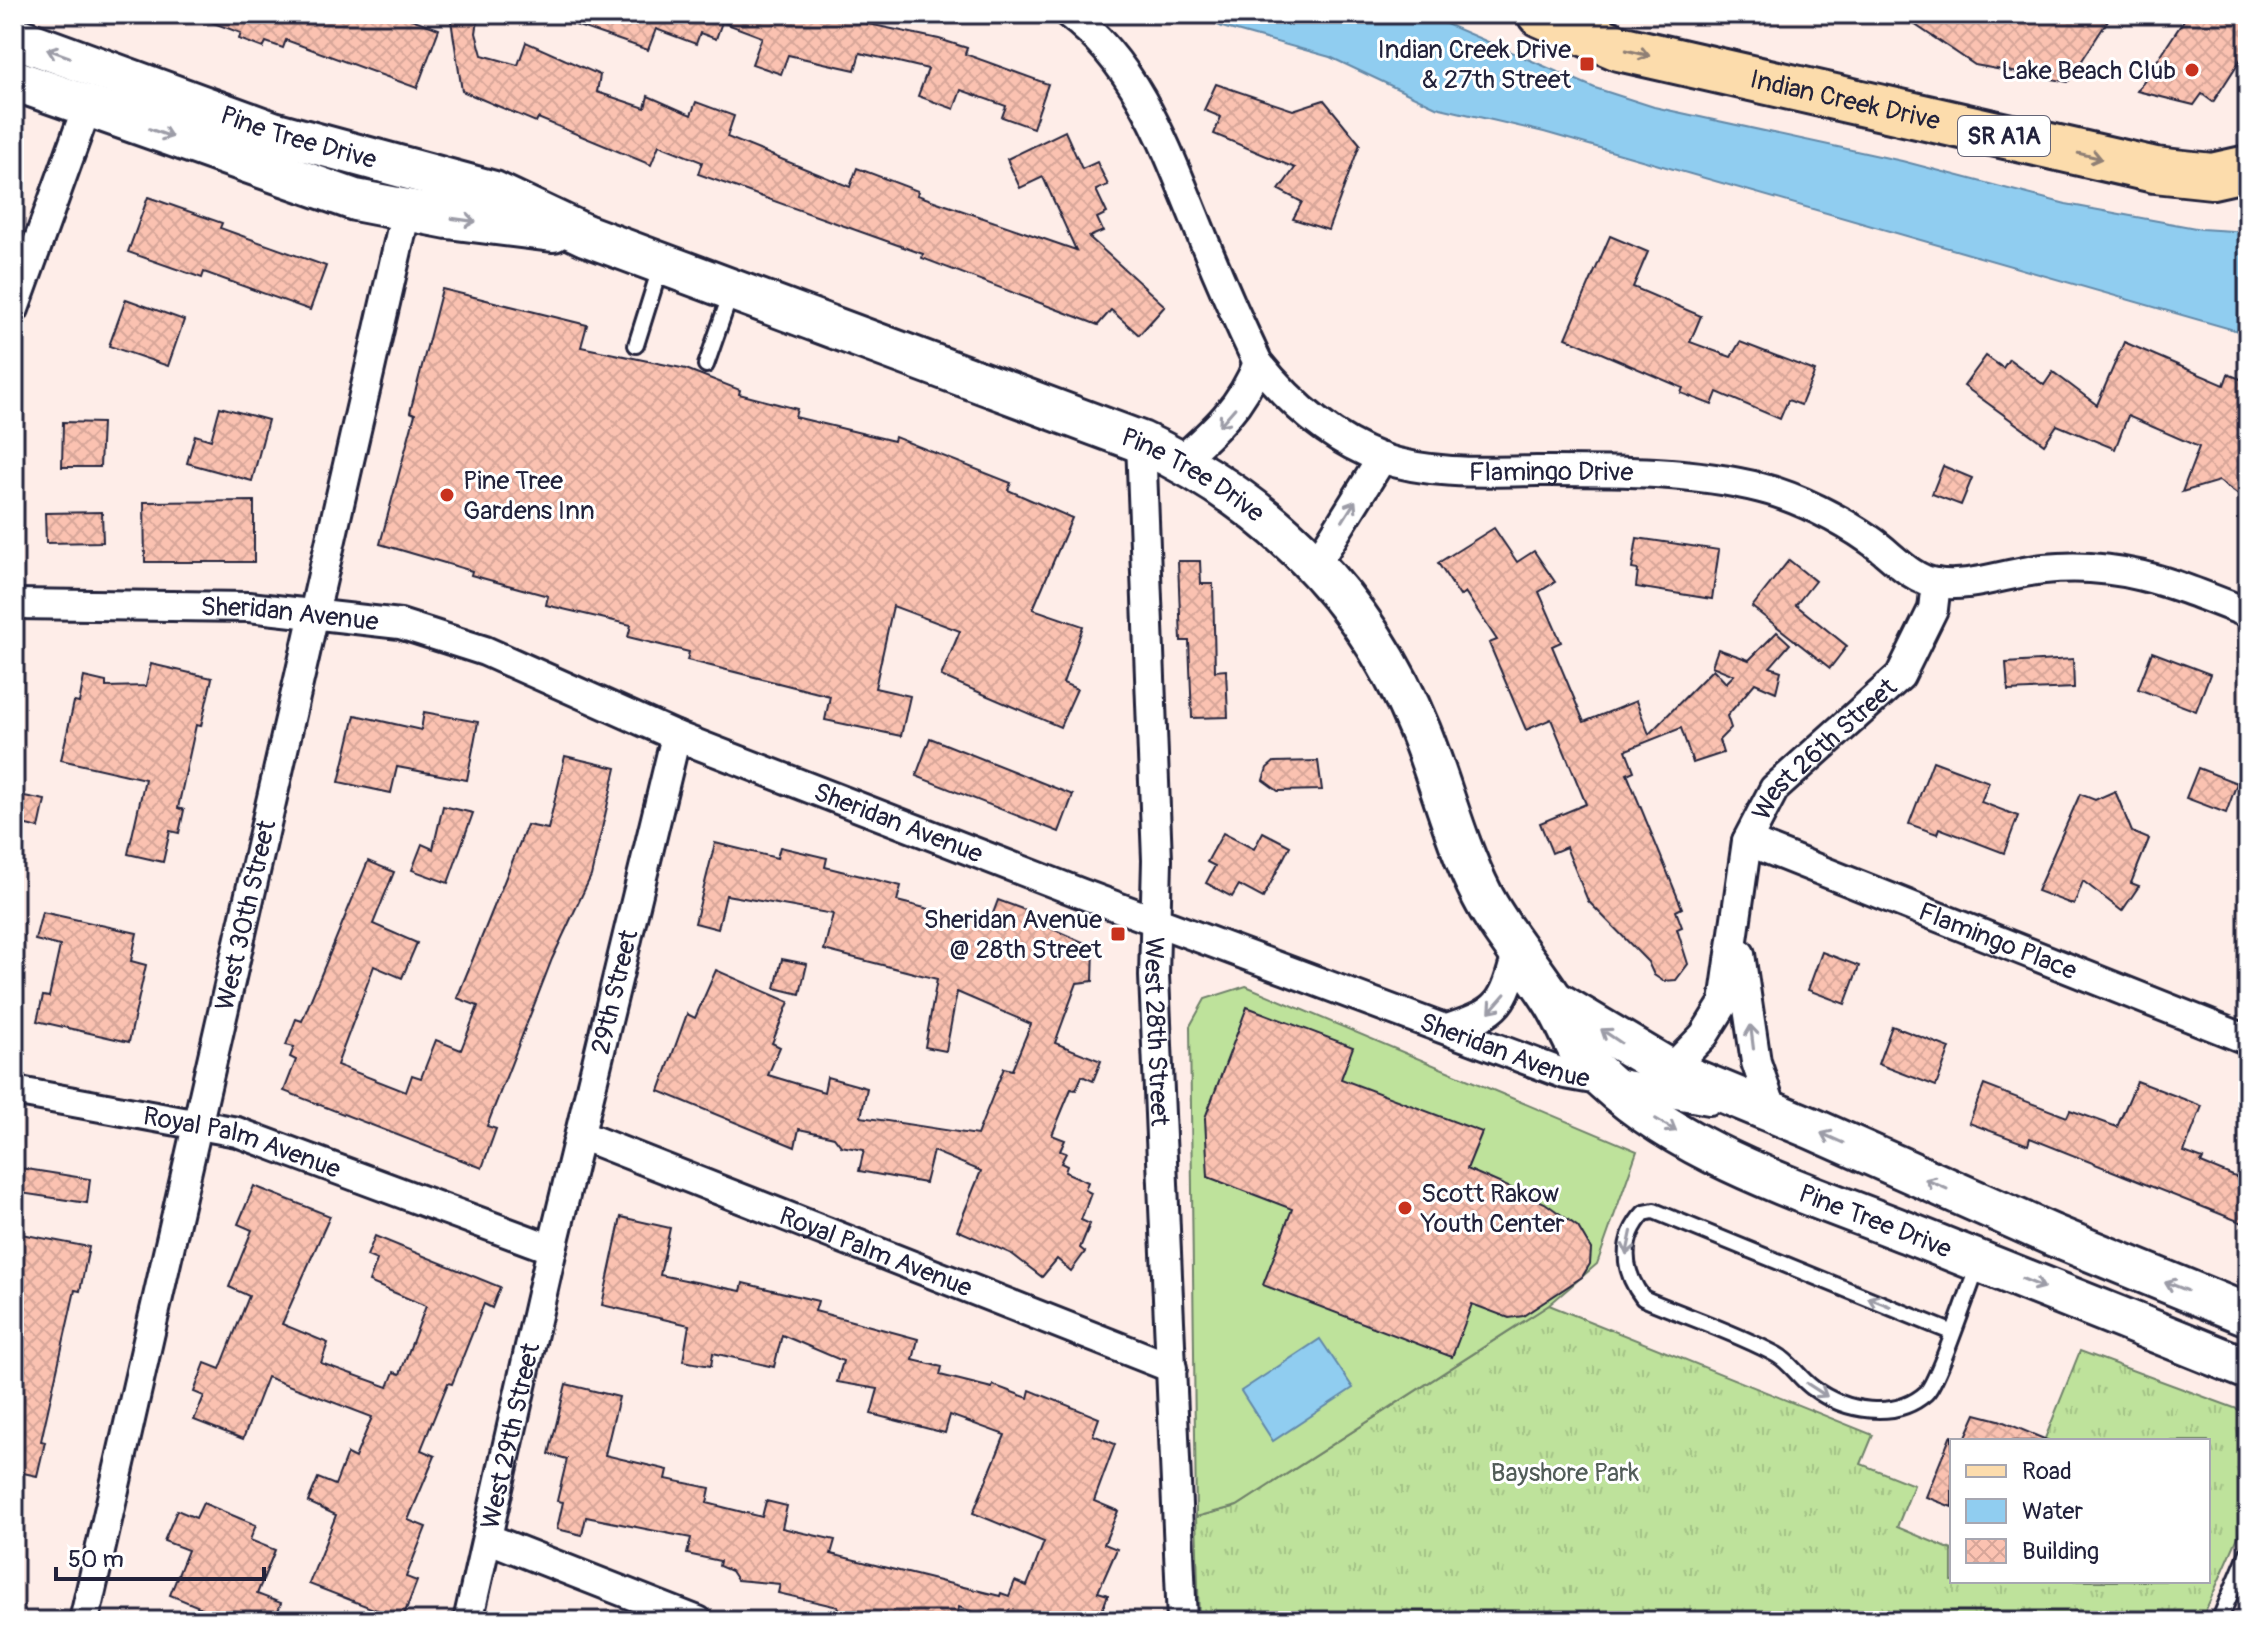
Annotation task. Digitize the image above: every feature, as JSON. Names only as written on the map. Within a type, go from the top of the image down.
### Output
[{"type":"main road","name":"Indian Creek Drive","points":[[1540,14],[1594,26],[1640,53],[2172,174],[2212,176],[2248,168]]},
{"type":"main road","name":"Pine Tree Drive","points":[[14,37],[273,132],[494,192],[585,235],[1141,442],[1180,461],[1246,501],[1316,564],[1361,620],[1390,668],[1423,738],[1469,866],[1517,953],[1554,1001],[1582,1056],[1603,1079],[1659,1121],[1735,1162],[2248,1369]]},
{"type":"main road","name":"Pine Tree Drive","points":[[14,80],[317,188],[406,211],[585,235]]},
{"type":"main road","name":"Pine Tree Drive","points":[[1554,1001],[1670,1070],[2052,1235],[2248,1315]]},
{"type":"street","name":"Flamingo Drive","points":[[1069,14],[1090,30],[1130,77],[1155,120],[1258,363],[1283,394],[1317,424],[1382,458],[1465,472],[1587,471],[1688,478],[1762,488],[1870,539],[1896,561],[1936,583]]},
{"type":"street","points":[[14,309],[87,107]]},
{"type":"street","name":"West 30th Street","points":[[84,1621],[406,211]]},
{"type":"street","points":[[1180,461],[1231,413],[1250,384],[1258,363]]},
{"type":"street","name":"West 28th Street","points":[[1141,442],[1156,921],[1154,976],[1182,1621]]},
{"type":"street","points":[[1316,564],[1382,458]]},
{"type":"street","points":[[1936,583],[1958,583],[2045,569],[2109,567],[2162,579],[2248,613]]},
{"type":"street","name":"West 26th Street","points":[[1670,1070],[1721,1012],[1729,986],[1734,926],[1747,841],[1774,789],[1900,676],[1933,609],[1936,583]]},
{"type":"street","name":"Sheridan Avenue","points":[[14,604],[249,607],[314,611],[400,624],[485,651],[676,736],[1565,1074],[1773,1112]]},
{"type":"street","name":"29th Street","points":[[552,1249],[676,736]]},
{"type":"street","name":"Flamingo Place","points":[[1747,841],[2248,1040]]},
{"type":"street","name":"West 26th Street","points":[[1734,926],[1747,987],[1756,1062],[1773,1112]]},
{"type":"street","points":[[1450,1028],[1478,1019],[1499,1006],[1507,991],[1517,953]]},
{"type":"street","name":"Royal Palm Avenue","points":[[14,1091],[237,1132],[552,1249]]},
{"type":"street","name":"Royal Palm Avenue","points":[[580,1135],[1172,1368]]},
{"type":"street","name":"West 29th Street","points":[[468,1621],[552,1249]]},
{"type":"street","points":[[487,1538],[698,1621]]},
{"type":"lane","points":[[636,345],[661,263]]},
{"type":"lane","points":[[706,365],[732,289]]},
{"type":"lane","points":[[1951,1332],[1654,1211],[1644,1213],[1628,1239],[1630,1281],[1643,1298],[1781,1356],[1815,1390],[1838,1402],[1888,1410],[1910,1404],[1928,1392],[1940,1370],[1951,1332],[1980,1261]]},
{"type":"lane","points":[[2219,1621],[2248,1552]]},
{"type":"green space","name":"Scott Rakow Youth Center","points":[[1246,986],[1637,1151],[1597,1264],[1549,1305],[1237,1506],[1196,1517],[1190,1026],[1205,999]]},
{"type":"green space","name":"Bayshore Park","points":[[1549,1305],[1873,1435],[1861,1464],[1914,1485],[1897,1527],[1950,1549],[1950,1583],[2210,1583],[2210,1439],[2045,1439],[2080,1351],[2248,1413],[2248,1514],[2201,1621],[1199,1621],[1196,1517],[1237,1506]]},
{"type":"water","points":[[1196,14],[1423,14],[1595,88],[1654,107],[1902,161],[2066,204],[2201,229],[2248,232],[2248,334],[1544,132],[1436,107],[1330,57],[1222,27]]},
{"type":"water","points":[[1320,1339],[1353,1388],[1273,1441],[1241,1391]]},
{"type":"building","points":[[198,14],[398,14],[439,29],[417,88],[286,40],[283,48],[266,42],[263,48],[239,39],[241,33],[197,17]]},
{"type":"building","points":[[450,14],[479,14],[476,33],[482,55],[518,65],[526,42],[600,75],[597,92],[645,108],[648,96],[691,115],[696,102],[734,116],[727,137],[850,187],[857,168],[918,191],[917,195],[1076,250],[1043,177],[1020,188],[1007,159],[1065,131],[1082,169],[1097,162],[1108,185],[1096,190],[1107,213],[1097,218],[1103,231],[1089,237],[1165,306],[1139,335],[1111,310],[1098,325],[922,258],[923,254],[698,174],[702,162],[659,145],[651,165],[538,118],[536,122],[462,91]]},
{"type":"building","points":[[556,14],[866,14],[864,23],[967,48],[965,54],[1048,84],[1033,128],[1002,117],[1006,106],[961,90],[954,109],[918,96],[928,69],[860,53],[855,70],[788,55],[781,74],[752,64],[762,37],[722,22],[716,39],[700,33],[696,44],[656,29],[648,50],[555,18]]},
{"type":"building","points":[[1899,14],[2112,14],[2068,82],[1975,65]]},
{"type":"building","name":"Lake Beach Club","points":[[2188,14],[2248,14],[2248,48],[2213,102],[2202,94],[2194,105],[2137,91]]},
{"type":"building","points":[[1216,84],[1293,110],[1324,100],[1360,144],[1328,230],[1293,219],[1302,202],[1279,190],[1295,168],[1214,134],[1221,117],[1204,110]]},
{"type":"building","points":[[148,197],[222,223],[220,228],[326,266],[310,310],[204,272],[202,278],[128,252]]},
{"type":"building","points":[[1610,236],[1648,252],[1633,287],[1701,316],[1690,342],[1731,357],[1740,342],[1815,371],[1801,405],[1788,400],[1780,419],[1717,392],[1712,405],[1681,393],[1683,388],[1566,338]]},
{"type":"building","points":[[442,289],[587,325],[581,347],[686,369],[740,390],[739,394],[797,409],[795,417],[894,441],[895,437],[1011,483],[1008,490],[1072,518],[1033,609],[1083,626],[1063,683],[1077,689],[1060,727],[941,676],[960,631],[893,606],[875,688],[910,696],[901,736],[825,720],[830,696],[687,660],[689,652],[628,637],[631,625],[546,605],[548,596],[471,575],[472,571],[380,544],[415,414],[410,412]]},
{"type":"building","points":[[126,299],[184,320],[168,366],[109,346]]},
{"type":"building","points":[[2124,342],[2224,385],[2228,374],[2248,382],[2248,502],[2219,481],[2182,492],[2199,447],[2128,416],[2115,449],[2057,425],[2044,444],[1964,386],[1986,356],[2003,368],[2009,359],[2044,385],[2053,372],[2097,405]]},
{"type":"building","points":[[220,407],[268,420],[252,481],[187,463],[195,435],[211,440]]},
{"type":"building","points":[[63,422],[102,423],[100,467],[62,467]]},
{"type":"building","points":[[1943,466],[1972,478],[1961,505],[1932,494]]},
{"type":"building","points":[[254,501],[254,562],[145,562],[144,502]]},
{"type":"building","points":[[102,512],[103,542],[46,543],[45,513]]},
{"type":"building","points":[[1494,528],[1517,562],[1534,551],[1555,582],[1539,592],[1561,642],[1552,646],[1584,722],[1636,701],[1649,734],[1713,669],[1726,683],[1734,675],[1712,666],[1718,649],[1749,660],[1777,632],[1790,644],[1770,667],[1781,671],[1776,692],[1755,683],[1727,716],[1731,728],[1719,740],[1723,753],[1693,763],[1681,728],[1626,750],[1634,771],[1627,774],[1682,908],[1676,911],[1682,927],[1677,929],[1688,964],[1676,980],[1663,981],[1654,975],[1648,962],[1588,901],[1566,847],[1552,853],[1540,823],[1586,804],[1551,719],[1526,730],[1489,643],[1497,640],[1465,592],[1460,596],[1438,563]]},
{"type":"building","points":[[1637,538],[1719,550],[1712,599],[1636,587],[1638,570],[1632,569]]},
{"type":"building","points":[[1789,560],[1815,581],[1796,605],[1847,646],[1830,668],[1752,607]]},
{"type":"building","points":[[1178,561],[1200,561],[1201,584],[1213,584],[1215,671],[1226,670],[1228,717],[1192,718],[1189,641],[1181,641]]},
{"type":"building","points":[[2152,652],[2210,674],[2196,711],[2138,689]]},
{"type":"building","points":[[2073,659],[2074,688],[2008,691],[2006,663]]},
{"type":"building","points":[[151,664],[212,678],[201,726],[196,725],[178,808],[184,810],[179,833],[170,831],[163,862],[128,854],[145,779],[61,760],[74,702],[79,703],[84,677],[106,682],[106,687],[146,686]]},
{"type":"building","points":[[424,712],[478,722],[467,780],[397,767],[391,793],[339,782],[355,715],[421,730]]},
{"type":"building","points":[[930,738],[1073,795],[1059,832],[916,776]]},
{"type":"building","points":[[565,756],[616,768],[591,876],[552,959],[487,1126],[496,1129],[482,1168],[284,1091],[296,1060],[290,1057],[294,1047],[286,1045],[296,1019],[302,1021],[368,861],[394,872],[373,924],[417,943],[402,978],[374,966],[337,1065],[406,1092],[412,1075],[421,1078],[436,1040],[461,1050],[478,1006],[457,998],[527,825],[548,829]]},
{"type":"building","points":[[1318,761],[1322,790],[1278,791],[1263,780],[1267,768],[1274,762]]},
{"type":"building","points":[[1933,761],[1989,782],[1981,802],[2018,816],[2004,853],[1939,828],[1937,834],[1909,824]]},
{"type":"building","points":[[2198,768],[2237,783],[2226,813],[2186,798]]},
{"type":"building","points":[[2115,791],[2132,832],[2149,839],[2131,883],[2139,886],[2122,911],[2083,881],[2074,905],[2037,891],[2080,794],[2095,800]]},
{"type":"building","points":[[14,794],[45,800],[39,828],[14,822]]},
{"type":"building","points":[[443,806],[473,813],[448,883],[412,870],[422,844],[433,849]]},
{"type":"building","points":[[1263,832],[1290,846],[1263,898],[1239,885],[1232,897],[1206,883],[1215,866],[1207,862],[1223,833],[1254,849]]},
{"type":"building","points":[[715,843],[777,858],[780,847],[827,858],[825,867],[901,886],[897,901],[989,924],[998,900],[1036,914],[1032,920],[1094,947],[1093,981],[1077,983],[1055,1043],[1101,1061],[1093,1081],[1082,1076],[1076,1090],[1071,1089],[1052,1135],[1065,1140],[1060,1151],[1066,1153],[1061,1163],[1067,1166],[1065,1172],[1088,1182],[1085,1190],[1091,1193],[1081,1220],[1090,1224],[1080,1248],[1085,1252],[1071,1271],[1057,1259],[1042,1277],[1012,1254],[957,1230],[981,1171],[933,1151],[925,1183],[859,1171],[864,1150],[841,1146],[834,1137],[799,1129],[795,1147],[659,1091],[687,1014],[695,1018],[716,970],[789,1002],[772,1043],[780,1047],[768,1075],[824,1092],[827,1077],[867,1088],[861,1117],[977,1135],[1004,1068],[1012,1070],[1031,1024],[957,992],[946,1051],[925,1047],[937,979],[824,950],[833,914],[726,895],[718,929],[695,923]]},
{"type":"building","points":[[42,912],[137,933],[131,961],[146,965],[129,1042],[37,1021],[43,996],[49,997],[60,946],[35,940]]},
{"type":"building","points":[[1822,952],[1859,966],[1845,1004],[1808,990]]},
{"type":"building","points":[[782,959],[807,964],[800,994],[775,988]]},
{"type":"building","name":"Scott Rakow Youth Center","points":[[1247,1007],[1353,1047],[1341,1079],[1482,1132],[1467,1169],[1545,1203],[1578,1227],[1591,1249],[1590,1264],[1582,1277],[1523,1316],[1509,1318],[1472,1304],[1452,1357],[1263,1285],[1292,1209],[1208,1177],[1205,1118]]},
{"type":"building","points":[[1892,1026],[1950,1048],[1936,1086],[1878,1064]]},
{"type":"building","points":[[2137,1081],[2202,1106],[2184,1152],[2203,1159],[2201,1163],[2248,1182],[2248,1225],[2030,1138],[2028,1145],[1969,1123],[1984,1085],[2067,1117],[2070,1110],[2117,1127]]},
{"type":"building","points":[[14,1167],[90,1179],[87,1203],[14,1192]]},
{"type":"building","points":[[254,1186],[330,1216],[282,1324],[328,1343],[321,1363],[388,1387],[394,1372],[400,1374],[426,1306],[369,1282],[377,1260],[367,1256],[375,1236],[500,1287],[492,1308],[484,1304],[421,1450],[435,1456],[408,1520],[426,1527],[406,1577],[417,1581],[402,1620],[309,1584],[336,1515],[308,1502],[318,1478],[335,1485],[347,1454],[355,1458],[372,1417],[267,1377],[243,1439],[194,1420],[204,1396],[194,1392],[205,1363],[220,1369],[249,1296],[229,1287],[252,1230],[238,1224]]},
{"type":"building","points":[[621,1217],[670,1228],[660,1275],[741,1291],[743,1283],[818,1301],[815,1311],[918,1339],[913,1360],[942,1367],[940,1375],[992,1388],[993,1385],[1028,1398],[1030,1390],[1099,1418],[1093,1435],[1115,1444],[1094,1501],[1118,1511],[1104,1544],[1117,1549],[1098,1592],[1108,1595],[1098,1621],[997,1621],[959,1607],[956,1621],[834,1621],[838,1607],[778,1593],[780,1584],[737,1580],[731,1571],[719,1566],[720,1561],[687,1554],[691,1538],[586,1517],[582,1535],[557,1529],[563,1502],[557,1501],[567,1459],[549,1454],[566,1384],[619,1397],[605,1455],[668,1470],[666,1479],[710,1488],[707,1503],[762,1517],[766,1501],[787,1506],[782,1528],[835,1540],[831,1554],[1009,1596],[1015,1581],[1027,1586],[1044,1542],[973,1513],[1005,1435],[950,1415],[945,1433],[871,1414],[878,1389],[837,1382],[843,1361],[782,1335],[774,1367],[713,1353],[711,1366],[683,1361],[689,1325],[602,1305]]},
{"type":"building","points":[[21,1234],[89,1247],[80,1291],[75,1290],[41,1441],[45,1442],[37,1476],[14,1471],[14,1271]]},
{"type":"building","points":[[1976,1414],[2044,1439],[1965,1439]]},
{"type":"building","points":[[1951,1435],[1952,1435],[1950,1506],[1926,1497]]},
{"type":"building","points":[[203,1503],[256,1525],[250,1540],[275,1550],[257,1594],[281,1603],[274,1621],[233,1621],[170,1595],[188,1550],[164,1541],[177,1510],[196,1518]]},
{"type":"place","name":"Indian Creek Drive & 27th Street","points":[[1587,64]]},
{"type":"place","name":"Lake Beach Club","points":[[2192,70]]},
{"type":"place","name":"Pine Tree Gardens Inn","points":[[447,495]]},
{"type":"place","name":"Sheridan Avenue @ 28th Street","points":[[1118,934]]},
{"type":"place","name":"Scott Rakow Youth Center","points":[[1405,1208]]}]
